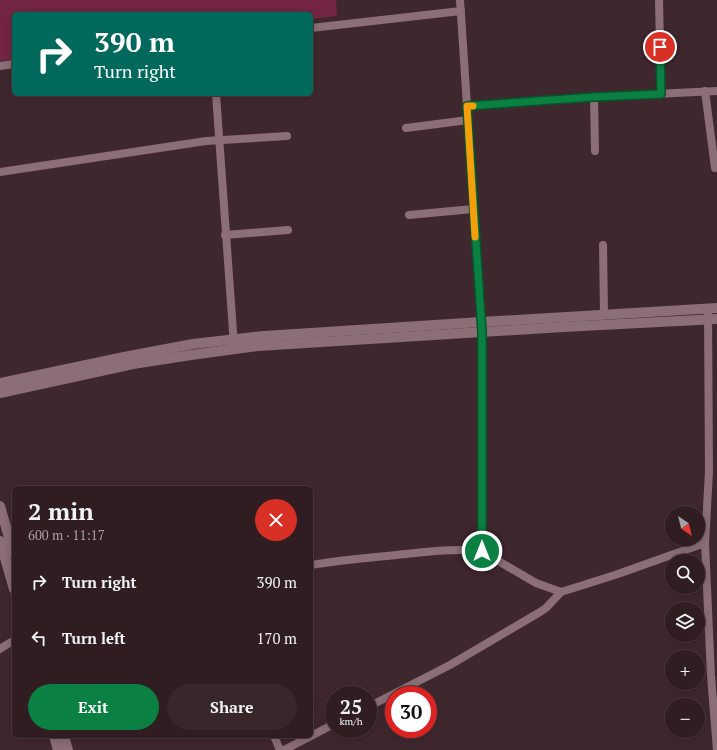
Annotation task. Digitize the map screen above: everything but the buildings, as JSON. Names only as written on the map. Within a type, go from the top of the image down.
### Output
[{"type":"street","points":[[460,0],[481,327],[482,551]]},
{"type":"street","points":[[659,0],[661,94]]},
{"type":"street","points":[[313,28],[461,11]]},
{"type":"street","points":[[0,66],[12,64]]},
{"type":"street","points":[[467,106],[717,90]]},
{"type":"street","points":[[705,91],[714,168]]},
{"type":"street","points":[[216,96],[234,345]]},
{"type":"street","points":[[594,97],[595,151]]},
{"type":"street","points":[[406,128],[468,120]]},
{"type":"street","points":[[0,172],[218,139],[287,136]]},
{"type":"street","points":[[409,215],[473,209]]},
{"type":"street","points":[[225,235],[288,230]]},
{"type":"street","points":[[603,245],[604,314]]},
{"type":"street","points":[[0,383],[193,344],[234,345],[372,338],[604,314],[712,308],[709,472],[705,543],[711,676],[717,750]]},
{"type":"street","points":[[481,327],[712,320]]},
{"type":"street","points":[[0,393],[133,364],[234,345]]},
{"type":"street","points":[[0,506],[12,548]]},
{"type":"street","points":[[0,541],[12,582]]},
{"type":"street","points":[[377,702],[450,665],[540,612],[546,608],[561,592],[615,575],[697,546]]},
{"type":"street","points":[[313,565],[446,550],[482,551],[536,583],[561,592]]},
{"type":"street","points":[[0,650],[12,642]]},
{"type":"street","points":[[313,735],[325,729]]},
{"type":"street","points":[[55,738],[58,750]]},
{"type":"street","points":[[65,738],[68,750]]},
{"type":"street","points":[[275,738],[280,750]]},
{"type":"street","points":[[284,750],[307,738]]},
{"type":"shaded area","points":[[0,0],[336,0],[337,16],[313,19],[313,12],[12,12],[12,60],[0,61]]},
{"type":"slow traffic","points":[[473,106],[467,106],[475,237]]},
{"type":"route","points":[[482,551],[482,332],[467,106],[661,94],[660,47]]}]
